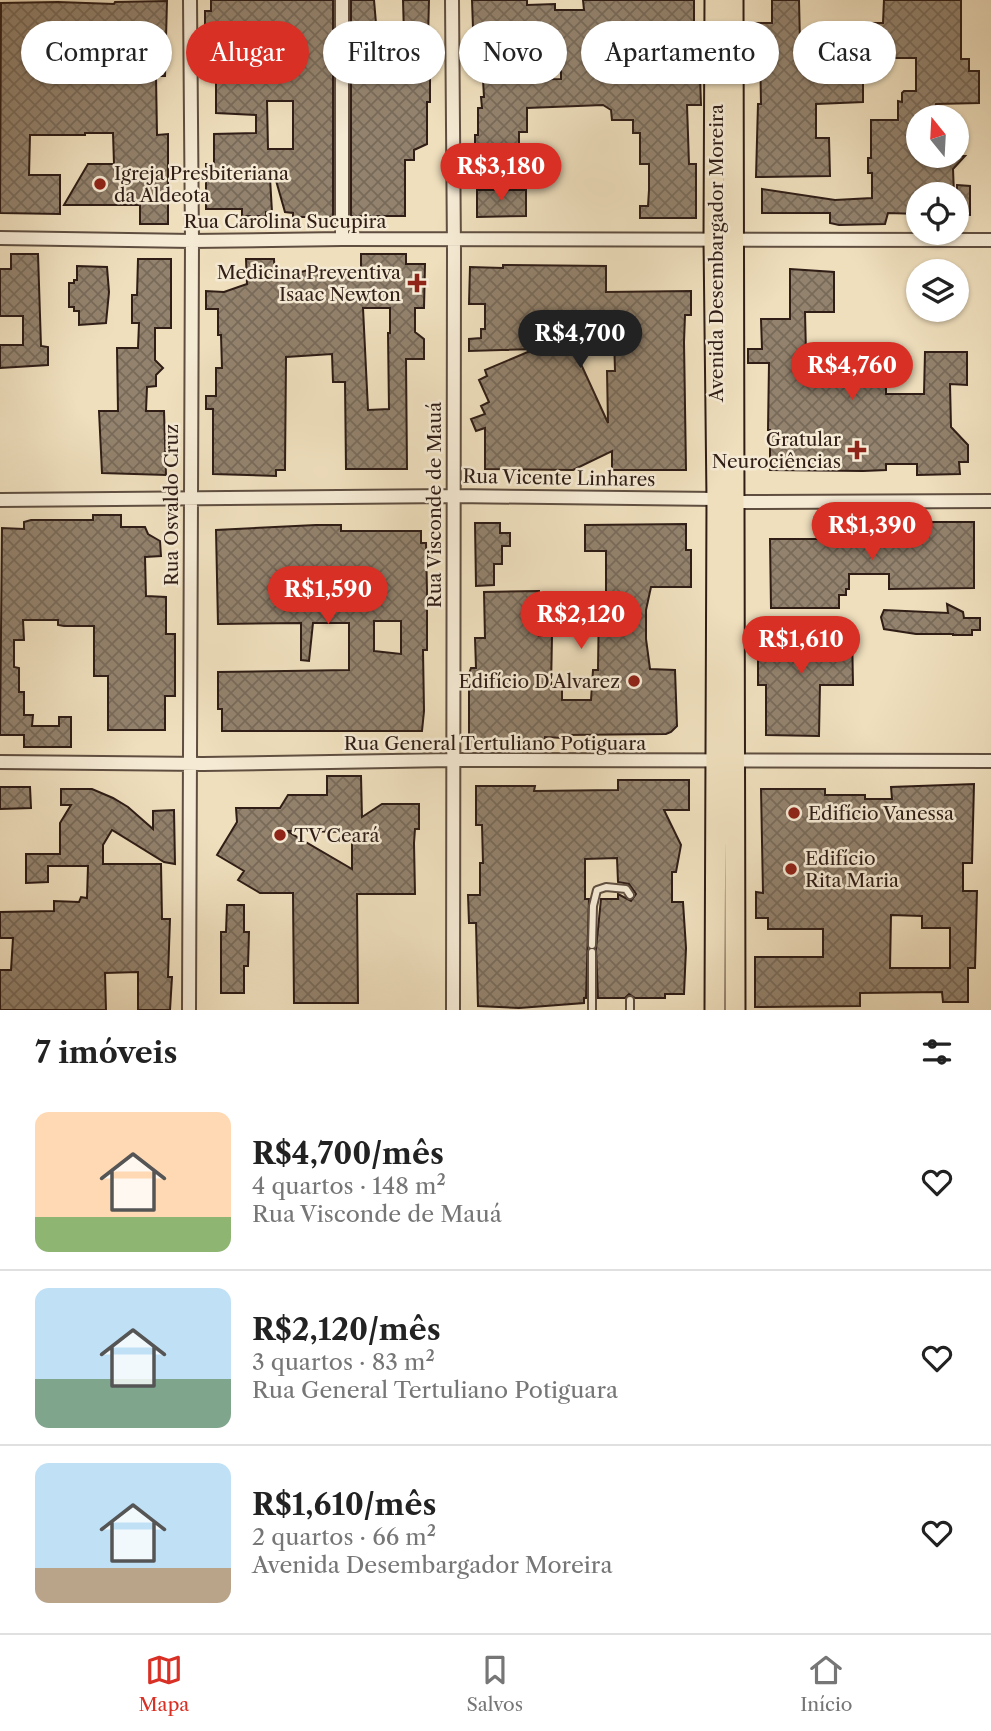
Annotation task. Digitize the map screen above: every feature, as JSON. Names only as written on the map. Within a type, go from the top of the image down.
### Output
[{"type":"main road","name":"Avenida Desembargador Moreira","points":[[715,0],[724,240],[726,762],[734,1010]]},
{"type":"main road","name":"Avenida Desembargador Moreira","points":[[724,240],[733,0]]},
{"type":"main road","name":"Avenida Desembargador Moreira","points":[[715,1010],[726,762]]},
{"type":"street","name":"Rua Osvaldo Cruz","points":[[189,1010],[192,241],[190,0]]},
{"type":"street","points":[[342,0],[342,239]]},
{"type":"street","name":"Rua Visconde de Mauá","points":[[452,0],[453,1010]]},
{"type":"street","name":"Rua Carolina Sucupira","points":[[0,238],[192,241],[991,240]]},
{"type":"street","name":"Rua Vicente Linhares","points":[[0,500],[453,496],[725,501],[991,501]]},
{"type":"street","name":"Rua General Tertuliano Potiguara","points":[[0,762],[189,764],[452,760],[991,761]]},
{"type":"lane","points":[[592,1010],[593,906],[597,890],[606,887],[626,889],[629,895]]},
{"type":"lane","points":[[630,1000],[630,1010]]},
{"type":"building","points":[[211,0],[333,0],[333,21],[323,21],[323,84],[333,84],[333,217],[293,217],[293,213],[285,212],[275,177],[270,178],[272,212],[266,212],[266,216],[242,216],[242,209],[206,209],[206,164],[214,164],[214,134],[256,133],[256,115],[216,113],[216,84],[309,84],[309,21],[205,21],[205,11],[211,11]],"holes":[[[267,101],[293,101],[293,149],[268,149]]]},
{"type":"building","points":[[351,0],[374,0],[376,21],[351,21]]},
{"type":"building","points":[[403,0],[429,0],[428,21],[404,21]]},
{"type":"building","points":[[472,0],[527,0],[527,5],[555,4],[555,10],[584,10],[583,0],[694,0],[694,21],[581,21],[581,84],[700,84],[701,105],[687,105],[689,164],[696,164],[696,218],[640,218],[640,206],[648,206],[649,164],[640,164],[640,133],[633,133],[633,120],[612,120],[611,110],[603,105],[527,108],[527,132],[519,132],[519,161],[475,161],[475,135],[478,135],[478,108],[482,108],[483,84],[567,84],[567,21],[473,21]]},
{"type":"building","points":[[772,0],[799,0],[800,21],[793,21],[793,84],[863,84],[863,102],[816,104],[816,138],[829,138],[830,176],[756,177],[761,84],[779,84],[779,21],[772,21]]},
{"type":"building","points":[[884,0],[961,0],[961,59],[969,59],[969,71],[979,71],[979,103],[906,105],[906,168],[954,168],[954,182],[906,182],[906,214],[888,213],[885,224],[839,225],[830,223],[830,213],[762,213],[762,189],[835,200],[872,198],[872,173],[868,173],[868,158],[871,158],[871,120],[898,120],[898,101],[902,102],[902,93],[916,91],[916,58],[896,58],[896,21],[883,21]]},
{"type":"building","points":[[167,1],[166,21],[21,21],[21,84],[156,84],[157,135],[168,134],[168,224],[140,224],[140,205],[64,205],[88,164],[114,164],[113,133],[30,135],[29,175],[60,175],[60,214],[0,213],[1,3]]},
{"type":"building","points":[[351,84],[430,84],[427,144],[414,150],[414,160],[405,160],[405,216],[351,216]]},
{"type":"building","points":[[477,190],[526,190],[526,216],[477,217]]},
{"type":"building","points":[[11,254],[38,254],[41,346],[48,347],[48,365],[0,368],[0,345],[23,345],[23,316],[0,316],[0,269],[11,269]]},
{"type":"building","points":[[361,254],[406,254],[406,264],[425,264],[424,308],[415,308],[415,332],[424,339],[424,359],[406,359],[407,469],[346,469],[345,382],[333,382],[332,354],[286,357],[285,470],[276,470],[276,476],[213,474],[213,409],[206,409],[206,396],[216,396],[216,368],[222,368],[221,335],[218,335],[218,309],[206,309],[206,291],[224,292],[247,284],[246,259],[274,259],[275,279],[312,269],[313,273],[361,270]],"holes":[[[363,308],[390,308],[389,409],[368,410]]]},
{"type":"building","points":[[138,259],[171,259],[171,328],[155,328],[155,360],[163,368],[156,375],[156,386],[147,387],[146,411],[164,411],[166,475],[102,473],[99,411],[118,411],[117,348],[138,348],[139,323],[132,323],[132,295],[137,295]]},
{"type":"building","points":[[503,265],[606,266],[606,292],[691,291],[691,315],[685,315],[684,342],[686,470],[612,470],[612,451],[573,470],[485,469],[485,428],[476,431],[471,419],[485,414],[481,406],[489,402],[479,380],[487,376],[485,370],[535,349],[469,351],[469,339],[481,338],[481,329],[485,329],[485,304],[469,304],[470,267],[503,268]],"holes":[[[614,337],[615,371],[607,371],[608,423],[569,338]]]},
{"type":"building","points":[[77,266],[107,267],[109,292],[106,323],[79,325],[79,311],[69,307],[69,283],[77,280]]},
{"type":"building","points":[[790,269],[834,272],[834,312],[805,312],[806,354],[818,354],[818,375],[886,378],[886,394],[924,394],[925,352],[967,352],[967,385],[950,384],[951,427],[968,445],[968,462],[959,462],[960,474],[917,475],[917,464],[886,464],[886,470],[863,471],[770,470],[769,363],[748,363],[748,349],[762,349],[761,319],[790,319]]},
{"type":"building","points":[[93,515],[121,515],[121,527],[145,527],[148,534],[160,541],[161,556],[145,557],[146,596],[166,597],[166,634],[175,634],[175,696],[165,696],[165,730],[108,730],[108,676],[94,676],[94,626],[58,625],[58,620],[23,620],[24,640],[14,640],[14,667],[19,668],[19,692],[24,692],[24,715],[33,715],[32,726],[59,726],[59,717],[71,717],[71,747],[24,747],[24,735],[0,735],[2,528],[24,529],[24,522],[31,520],[93,520]]},
{"type":"building","points":[[927,522],[974,522],[974,588],[889,589],[889,574],[849,574],[849,589],[846,589],[846,595],[839,595],[839,608],[771,608],[770,539],[864,539],[864,524],[918,525]]},
{"type":"building","points":[[475,523],[500,523],[500,533],[510,533],[510,546],[502,546],[502,564],[494,564],[494,585],[476,586]]},
{"type":"building","points":[[686,524],[686,550],[691,550],[691,587],[651,587],[646,610],[650,669],[675,670],[677,726],[666,734],[564,735],[563,738],[545,737],[545,743],[508,743],[508,748],[469,748],[469,674],[471,668],[476,668],[475,638],[485,638],[484,592],[539,591],[539,636],[552,636],[551,689],[562,688],[562,700],[591,700],[593,670],[598,670],[599,601],[606,600],[606,551],[585,551],[585,525]]},
{"type":"building","points":[[341,525],[341,531],[421,531],[421,543],[426,543],[427,591],[427,650],[423,650],[422,731],[222,731],[222,709],[218,709],[218,672],[349,670],[349,623],[313,623],[309,661],[301,660],[301,623],[218,624],[216,530]],"holes":[[[374,621],[401,621],[401,654],[374,651]]]},
{"type":"building","points":[[947,604],[963,612],[964,618],[980,618],[980,630],[972,630],[972,635],[953,635],[916,634],[884,629],[881,617],[884,610],[948,613]]},
{"type":"building","points":[[852,631],[853,685],[820,685],[819,736],[766,735],[766,685],[758,685],[758,632]]},
{"type":"building","points":[[327,776],[361,776],[362,817],[382,804],[419,804],[419,829],[415,829],[414,843],[415,894],[357,894],[358,1003],[294,1003],[293,893],[260,893],[238,880],[244,871],[217,855],[237,822],[236,808],[280,808],[288,795],[327,795]],"holes":[[[287,831],[352,832],[352,869]]]},
{"type":"building","points":[[618,780],[689,780],[689,810],[664,810],[681,845],[676,872],[672,872],[672,902],[683,902],[686,948],[684,994],[665,994],[665,998],[635,998],[629,994],[625,998],[598,998],[596,949],[601,899],[618,899],[618,894],[631,901],[636,894],[629,884],[618,882],[617,858],[585,859],[585,899],[589,899],[584,1003],[519,1008],[478,1006],[476,923],[469,923],[468,895],[480,895],[480,863],[483,863],[482,825],[476,825],[476,786],[535,786],[534,791],[618,790]]},
{"type":"building","points":[[974,784],[972,863],[963,863],[963,891],[977,891],[975,968],[968,968],[968,1002],[943,1002],[942,992],[860,993],[860,1006],[755,1007],[755,957],[823,957],[823,929],[768,929],[768,918],[756,918],[756,892],[763,893],[761,789],[825,789],[825,795],[865,795],[865,799],[892,799],[891,787]],"holes":[[[891,915],[922,916],[922,928],[950,928],[950,968],[890,968]]]},
{"type":"building","points":[[0,787],[30,787],[31,808],[0,809]]},
{"type":"building","points":[[61,789],[92,789],[113,798],[153,829],[153,811],[174,810],[175,864],[164,862],[112,830],[103,845],[103,864],[161,864],[162,919],[170,919],[170,1010],[138,1010],[138,972],[105,973],[106,1010],[0,1010],[0,970],[11,970],[13,938],[0,938],[0,912],[54,911],[54,901],[79,902],[81,897],[87,898],[88,866],[48,866],[48,882],[26,883],[26,854],[60,854],[60,823],[71,805],[61,805]]},
{"type":"building","points":[[227,905],[244,905],[244,932],[249,932],[248,966],[244,966],[244,993],[221,993],[221,932],[226,932]]},
{"type":"place","name":"Igreja Presbiteriana da Aldeota","points":[[100,184]]},
{"type":"place","name":"Medicina Preventiva Isaac Newton","points":[[417,283]]},
{"type":"place","name":"Gratular Neurociências","points":[[857,450]]},
{"type":"place","name":"Edifício D'Alvarez","points":[[634,681]]},
{"type":"place","name":"Edifício Vanessa","points":[[794,813]]},
{"type":"place","name":"TV Ceará","points":[[280,835]]},
{"type":"place","name":"Edifício Rita Maria","points":[[791,869]]}]
